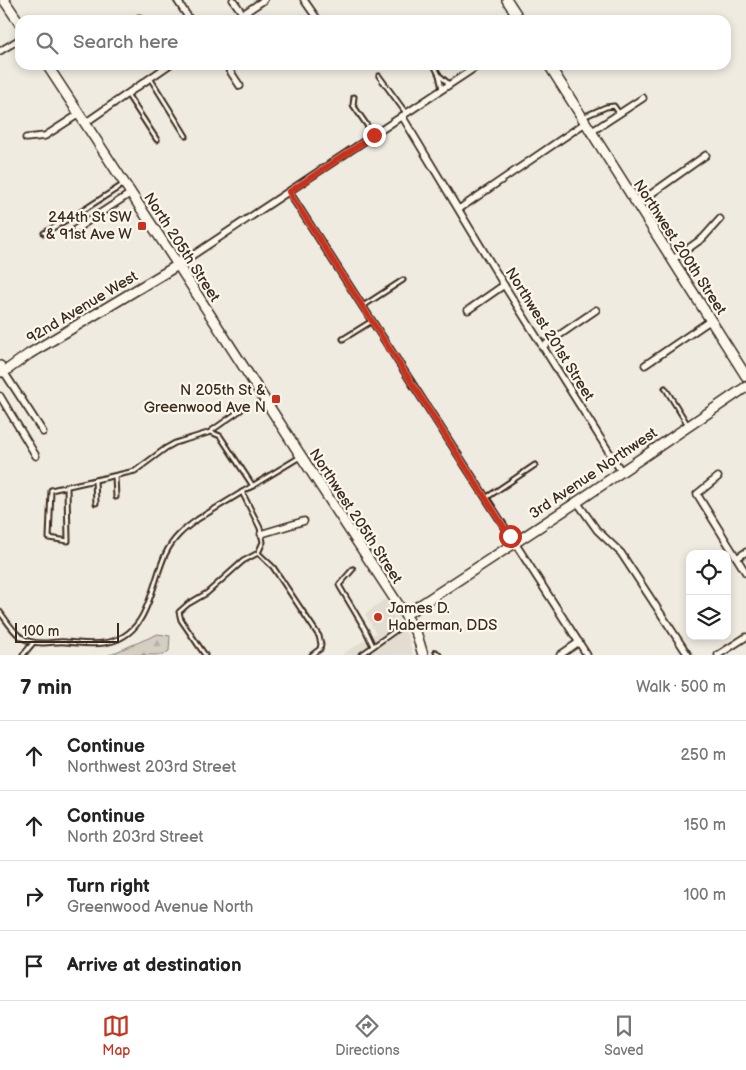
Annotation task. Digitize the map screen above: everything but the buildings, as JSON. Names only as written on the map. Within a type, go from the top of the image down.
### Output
[{"type":"street","points":[[4,0],[15,16]]},
{"type":"street","points":[[177,0],[187,15]]},
{"type":"street","points":[[233,0],[241,15]]},
{"type":"street","points":[[304,0],[314,15]]},
{"type":"street","points":[[506,0],[516,15]]},
{"type":"street","points":[[244,15],[260,1]]},
{"type":"street","points":[[0,51],[15,41]]},
{"type":"street","name":"North 205th Street","points":[[50,70],[293,444]]},
{"type":"street","points":[[85,123],[162,70]]},
{"type":"street","points":[[229,70],[240,86]]},
{"type":"street","points":[[178,265],[472,70]]},
{"type":"street","name":"Northwest 200th Street","points":[[552,70],[746,376]]},
{"type":"street","points":[[591,132],[643,98]]},
{"type":"street","points":[[26,138],[45,136],[79,114]]},
{"type":"street","name":"Northwest 201st Street","points":[[404,114],[504,285],[621,471]]},
{"type":"street","points":[[459,209],[584,120]]},
{"type":"street","points":[[637,204],[706,155]]},
{"type":"street","points":[[289,192],[587,655]]},
{"type":"street","points":[[76,229],[131,193]]},
{"type":"street","points":[[672,260],[703,238],[720,220]]},
{"type":"street","name":"92nd Avenue West","points":[[1,371],[178,265]]},
{"type":"street","points":[[468,310],[504,285]]},
{"type":"street","points":[[542,347],[596,310]]},
{"type":"street","points":[[646,365],[711,320]]},
{"type":"street","points":[[1,371],[43,432]]},
{"type":"street","name":"3rd Avenue Northwest","points":[[407,618],[514,543],[746,387]]},
{"type":"street","points":[[0,396],[36,456]]},
{"type":"street","name":"Northwest 205th Street","points":[[293,444],[407,618],[417,635],[423,655]]},
{"type":"street","points":[[718,477],[699,492],[698,495],[746,573]]},
{"type":"street","points":[[577,502],[597,530],[621,553],[688,655]]},
{"type":"street","points":[[261,534],[304,521]]},
{"type":"street","points":[[737,558],[746,552]]},
{"type":"street","points":[[722,654],[746,637]]},
{"type":"street","points":[[560,655],[579,642]]},
{"type":"lane","points":[[436,70],[442,90]]},
{"type":"lane","points":[[439,75],[449,85]]},
{"type":"lane","points":[[379,76],[404,114]]},
{"type":"lane","points":[[150,78],[186,136]]},
{"type":"lane","points":[[126,94],[157,140]]},
{"type":"lane","points":[[354,97],[352,105],[374,135]]},
{"type":"lane","points":[[584,120],[606,107],[614,106],[620,113]]},
{"type":"lane","points":[[44,233],[124,183]]},
{"type":"lane","points":[[363,306],[403,280]]},
{"type":"lane","points":[[343,339],[371,319]]},
{"type":"lane","points":[[665,388],[689,426]]},
{"type":"lane","points":[[67,487],[68,541],[50,538],[51,490],[135,471],[166,448],[211,432],[241,410]]},
{"type":"lane","points":[[211,432],[220,436],[252,486]]},
{"type":"lane","points":[[0,612],[23,640],[33,643],[66,641],[84,644],[106,643],[124,636],[134,628],[144,615],[165,554],[173,540],[186,527],[198,519],[301,456]]},
{"type":"lane","points":[[486,498],[535,465]]},
{"type":"lane","points":[[115,476],[116,497]]},
{"type":"lane","points":[[95,480],[96,504]]},
{"type":"lane","points":[[205,655],[181,620],[179,612],[188,604],[207,593],[243,561],[258,553],[263,542],[260,528],[242,492]]},
{"type":"lane","points":[[258,553],[273,566],[318,636],[321,644],[320,649],[312,655]]},
{"type":"lane","points":[[353,569],[339,585],[373,646]]},
{"type":"lane","points":[[361,655],[407,618]]},
{"type":"lane","points":[[23,655],[33,643]]},
{"type":"shaded area","points":[[385,599],[408,636],[413,655],[341,655],[376,633],[365,614]]},
{"type":"green space","points":[[158,634],[170,636],[169,651],[163,655],[109,655]]},
{"type":"place","name":"244th St SW & 91st Ave W","points":[[142,226]]},
{"type":"place","name":"N 205th St & Greenwood Ave N","points":[[276,399]]},
{"type":"place","name":"James D. Haberman, DDS","points":[[378,617]]},
{"type":"route","points":[[374,135],[289,192],[510,536]]}]
